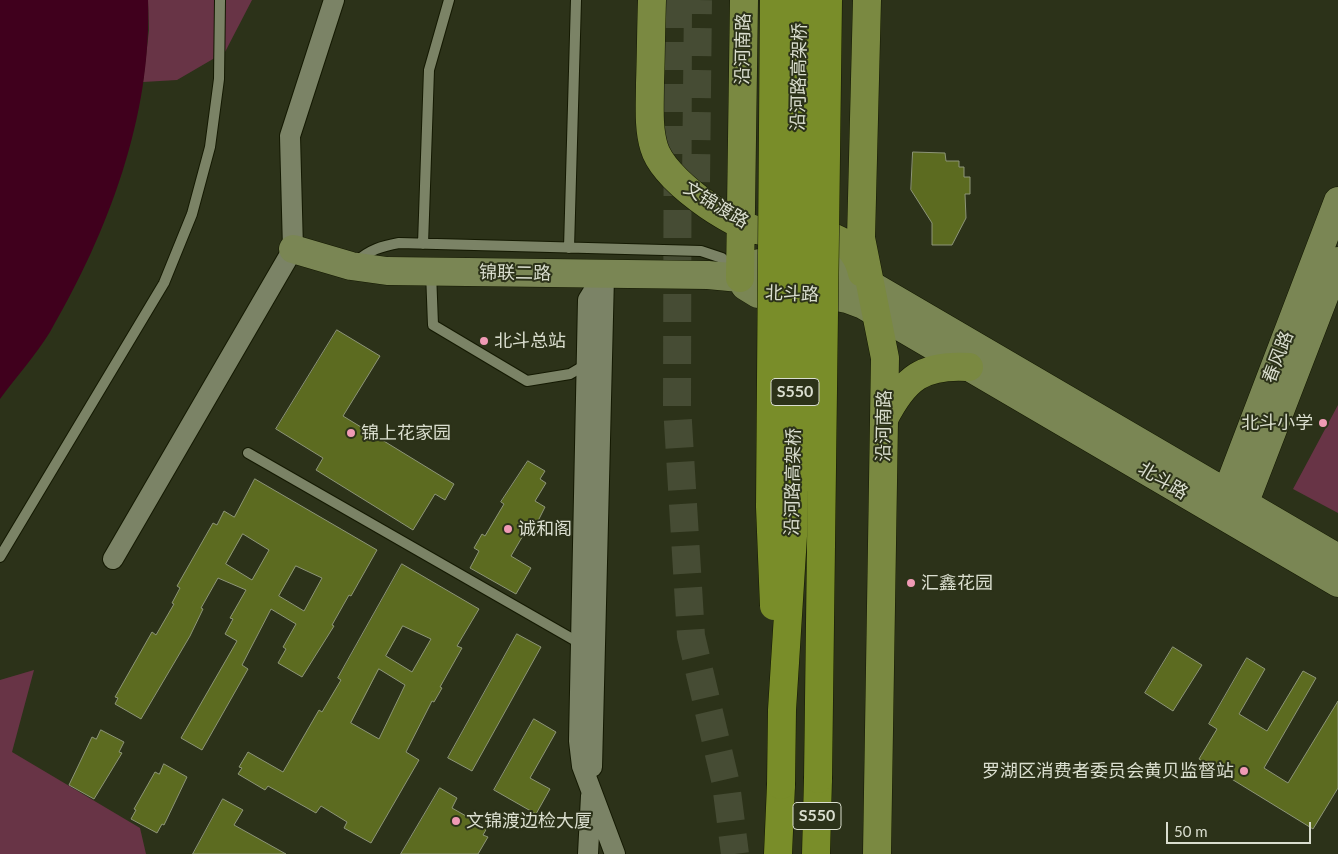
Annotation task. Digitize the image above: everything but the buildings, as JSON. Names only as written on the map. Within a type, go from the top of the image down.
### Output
[{"type":"highway","points":[[774,0],[770,547],[782,710]]},
{"type":"highway","name":"沿河路高架桥","points":[[778,854],[782,710],[792,536],[801,0]]},
{"type":"highway","name":"沿河路高架桥","points":[[816,854],[828,0]]},
{"type":"main road","name":"文锦渡路","points":[[652,0],[650,117],[654,149],[662,164],[674,179],[687,190],[740,223],[761,231],[822,234],[837,238],[851,248],[860,263],[868,295]]},
{"type":"main road","name":"沿河南路","points":[[740,278],[744,0]]},
{"type":"main road","name":"沿河南路","points":[[867,0],[861,238],[868,295],[885,358],[877,854]]},
{"type":"main road","name":"春风路","points":[[1232,508],[1338,201]]},
{"type":"main road","name":"锦联二路","points":[[294,250],[351,266],[387,271],[740,278]]},
{"type":"main road","name":"春风路","points":[[1232,508],[1338,261]]},
{"type":"main road","name":"北斗路","points":[[740,278],[744,286],[758,294],[826,295],[847,298],[868,295],[1232,508],[1338,584]]},
{"type":"main road","name":"北斗路","points":[[868,295],[969,367],[1232,508],[1338,558]]},
{"type":"main road","points":[[884,419],[894,400],[905,386],[919,376],[934,368],[949,366],[969,367]]},
{"type":"street","points":[[114,559],[294,250],[290,136],[334,0]]},
{"type":"street","points":[[604,274],[588,300],[595,359],[588,647],[579,741],[582,766],[616,854]]},
{"type":"street","points":[[588,854],[591,788]]},
{"type":"lane","points":[[0,558],[164,283],[192,214],[210,147],[219,79],[220,0]]},
{"type":"lane","points":[[424,244],[429,70],[449,0]]},
{"type":"lane","points":[[569,248],[576,0]]},
{"type":"lane","points":[[351,266],[364,254],[381,246],[399,243],[701,251],[722,258],[740,278]]},
{"type":"lane","points":[[431,271],[433,325],[527,381],[570,374],[595,359]]},
{"type":"lane","points":[[248,453],[588,647]]},
{"type":"shaded area","points":[[0,0],[148,0],[147,44],[143,87],[134,130],[108,214],[71,294],[50,332],[0,399]]},
{"type":"shaded area","points":[[148,0],[252,0],[225,52],[177,80],[143,82],[149,30]]},
{"type":"shaded area","points":[[1338,405],[1338,513],[1293,489]]},
{"type":"shaded area","points":[[34,670],[12,752],[140,828],[146,854],[0,854],[0,680]]},
{"type":"tunnel","points":[[678,0],[677,406],[691,636],[726,784],[735,854]]},
{"type":"tunnel","points":[[696,182],[698,0]]},
{"type":"place","name":"北斗总站","points":[[484,341]]},
{"type":"place","name":"北斗小学","points":[[1323,423]]},
{"type":"place","name":"锦上花家园","points":[[351,433]]},
{"type":"place","name":"诚和阁","points":[[508,529]]},
{"type":"place","name":"汇鑫花园","points":[[911,583]]},
{"type":"place","name":"罗湖区消费者委员会黄贝监督站","points":[[1244,771]]},
{"type":"place","name":"文锦渡边检大厦","points":[[456,821]]}]
